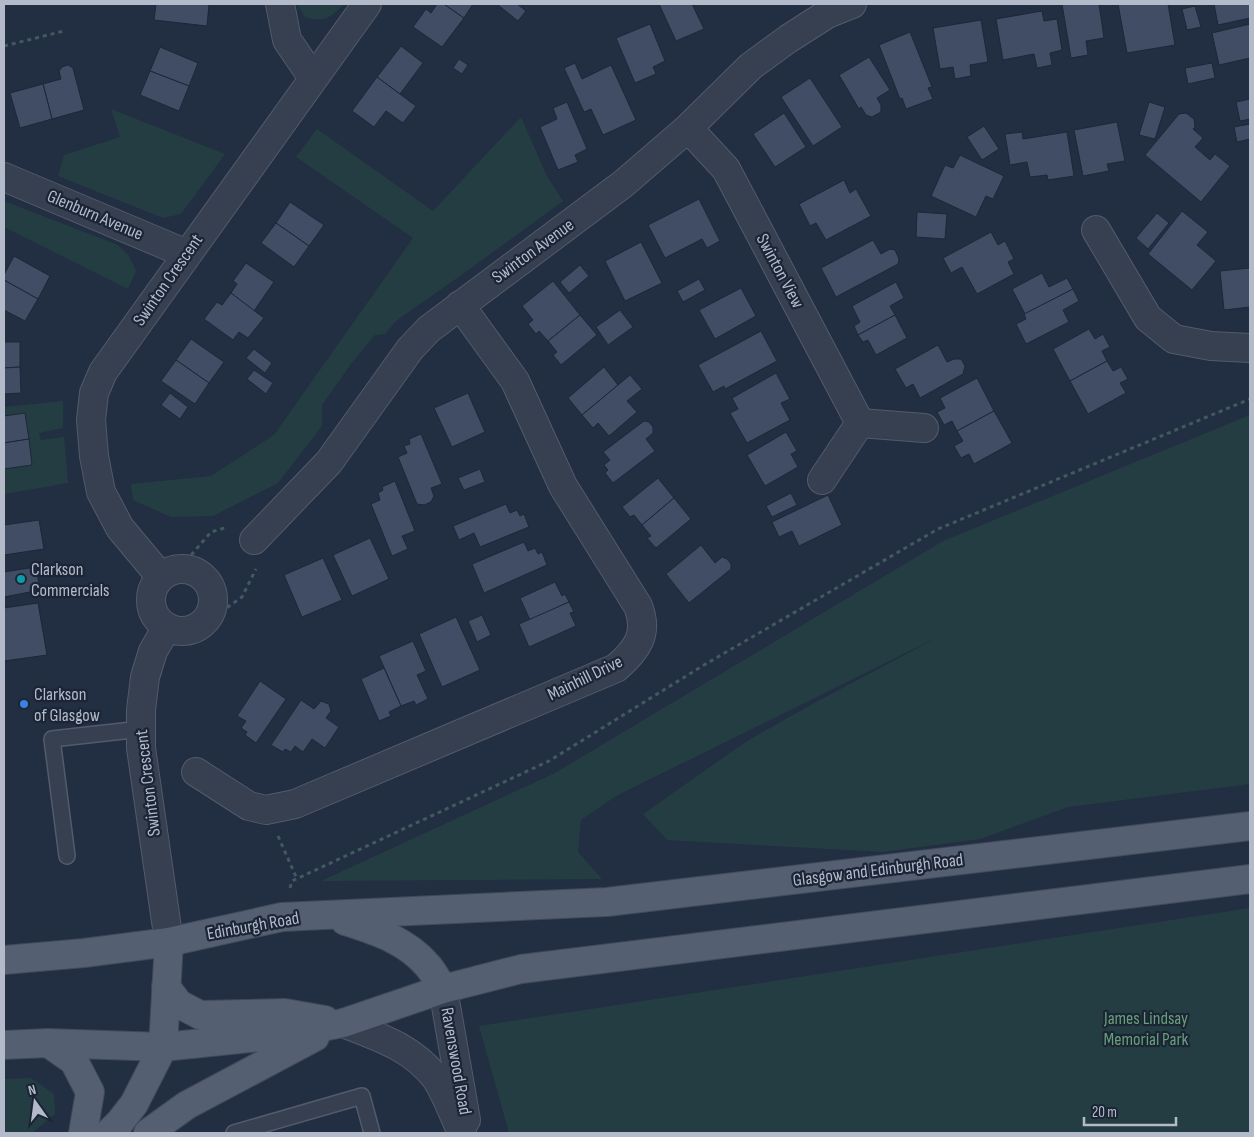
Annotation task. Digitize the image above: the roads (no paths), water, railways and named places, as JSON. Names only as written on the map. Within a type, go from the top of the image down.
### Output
[{"type":"main road","name":"Glasgow and Edinburgh Road","points":[[504,908],[607,902],[1250,826]]},
{"type":"main road","points":[[4,1045],[48,1043],[163,1047],[280,1035],[343,1023],[443,989],[521,969],[1250,879]]},
{"type":"main road","name":"Edinburgh Road","points":[[4,960],[84,953],[169,942],[282,917],[504,908]]},
{"type":"main road","points":[[326,914],[386,934],[411,949],[429,967],[443,989]]},
{"type":"main road","points":[[109,1133],[134,1104],[163,1047],[169,942]]},
{"type":"main road","points":[[166,986],[179,1004],[200,1015],[285,1013],[343,1023]]},
{"type":"main road","points":[[148,1133],[186,1105],[343,1023]]},
{"type":"main road","points":[[48,1043],[74,1061],[90,1092],[83,1133]]},
{"type":"street","points":[[280,4],[287,40],[313,78]]},
{"type":"street","name":"Swinton Crescent","points":[[170,573],[120,528],[101,492],[94,456],[91,420],[94,393],[103,372],[367,4]]},
{"type":"street","name":"Swinton Avenue","points":[[254,540],[329,462],[410,349],[429,329],[623,184],[688,128],[751,66],[827,14],[852,4]]},
{"type":"street","name":"Swinton View","points":[[688,128],[726,169],[860,423]]},
{"type":"street","name":"Glenburn Avenue","points":[[4,177],[187,254]]},
{"type":"street","points":[[1096,230],[1148,318],[1174,339],[1211,346],[1250,348]]},
{"type":"street","name":"Mainhill Drive","points":[[196,772],[249,806],[266,810],[295,804],[616,668],[629,657],[640,642],[643,625],[642,614],[638,606],[563,486],[515,380],[460,305]]},
{"type":"street","points":[[822,480],[860,423],[924,428]]},
{"type":"street","points":[[189,569],[206,579],[211,588],[214,599],[212,609],[208,618],[193,630],[184,631],[167,627],[159,621],[154,613],[151,603],[153,589],[170,573],[189,569]]},
{"type":"street","name":"Swinton Crescent","points":[[167,627],[153,651],[145,676],[141,710],[141,748],[169,942]]},
{"type":"street","name":"Ravenswood Road","points":[[443,989],[469,1133]]},
{"type":"street","name":"Ravenswood Road","points":[[343,1023],[396,1043],[418,1060],[436,1078],[462,1133]]},
{"type":"lane","points":[[67,856],[52,739],[141,729]]},
{"type":"lane","points":[[234,1133],[362,1096],[372,1133]]},
{"type":"place","name":"Clarkson Commercials","points":[[21,579]]},
{"type":"place","name":"Clarkson of Glasgow","points":[[24,704]]},
{"type":"park label","name":"James Lindsay Memorial Park","points":[[1146,1028]]}]
